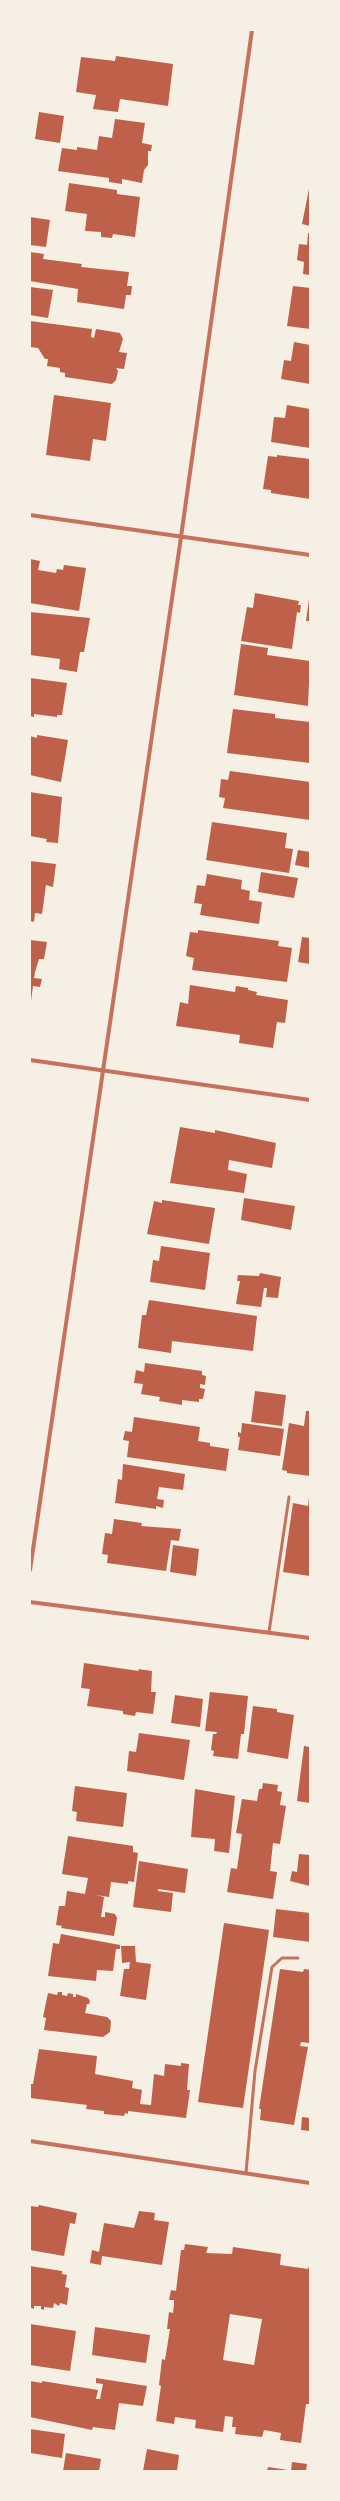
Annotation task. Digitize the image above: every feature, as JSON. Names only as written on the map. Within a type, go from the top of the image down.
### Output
[{"type":"street","points":[[30,1570],[102,1069],[181,537],[252,30]]},
{"type":"street","points":[[30,515],[310,555]]},
{"type":"street","points":[[30,1060],[102,1069],[310,1100]]},
{"type":"street","points":[[30,1602],[310,1638]]},
{"type":"street","points":[[30,2141],[310,2183]]},
{"type":"lane","points":[[269,1632],[289,1496]]},
{"type":"lane","points":[[246,2173],[256,2071],[272,1967],[282,1958],[298,1958]]},
{"type":"building","points":[[116,56],[173,64],[168,106],[120,99],[118,112],[93,109],[96,95],[76,92],[81,57],[115,61]]},
{"type":"building","points":[[39,112],[64,116],[60,143],[35,139]]},
{"type":"building","points":[[115,119],[145,123],[142,143],[152,145],[151,151],[148,151],[148,165],[144,170],[142,183],[122,179],[122,184],[109,182],[109,178],[58,171],[62,148],[77,150],[77,147],[97,150],[99,136],[112,138]]},
{"type":"building","points":[[69,183],[117,190],[117,194],[140,197],[135,237],[113,234],[112,238],[101,237],[101,232],[85,231],[87,214],[65,211]]},
{"type":"building","points":[[310,184],[310,226],[302,224]]},
{"type":"building","points":[[30,217],[50,220],[46,247],[30,245]]},
{"type":"building","points":[[308,233],[310,233],[310,275],[303,274],[304,262],[297,260],[299,244],[307,245]]},
{"type":"building","points":[[30,252],[44,254],[43,259],[82,264],[81,267],[129,272],[127,286],[132,286],[131,295],[126,295],[124,309],[77,302],[78,289],[30,281]]},
{"type":"building","points":[[293,286],[310,288],[310,329],[287,326]]},
{"type":"building","points":[[30,287],[53,290],[48,318],[30,315]]},
{"type":"building","points":[[30,321],[92,329],[91,337],[94,338],[96,329],[120,333],[123,339],[119,352],[127,353],[124,369],[116,368],[118,371],[116,380],[112,384],[65,377],[65,373],[60,372],[60,368],[47,366],[48,359],[45,359],[38,348],[30,347]]},
{"type":"building","points":[[294,342],[310,345],[310,384],[281,379],[284,360],[291,361]]},
{"type":"building","points":[[54,395],[111,403],[106,441],[93,439],[90,461],[46,455]]},
{"type":"building","points":[[287,405],[310,409],[310,448],[271,442],[274,417],[285,418]]},
{"type":"building","points":[[277,455],[310,459],[310,499],[271,493],[271,490],[263,489],[268,456],[277,457]]},
{"type":"building","points":[[30,559],[40,561],[38,570],[56,573],[57,569],[63,570],[64,565],[86,568],[79,611],[30,603]]},
{"type":"building","points":[[255,593],[299,601],[298,605],[301,605],[300,613],[297,612],[292,649],[241,641],[247,607],[253,608]]},
{"type":"building","points":[[309,599],[310,621],[306,621]]},
{"type":"building","points":[[30,612],[90,618],[84,652],[80,652],[77,672],[59,669],[60,659],[30,655]]},
{"type":"building","points":[[241,644],[268,648],[267,655],[310,661],[308,706],[234,695]]},
{"type":"building","points":[[30,678],[67,683],[62,715],[57,715],[57,717],[34,714],[34,717],[30,716]]},
{"type":"building","points":[[233,709],[275,714],[275,718],[310,722],[310,763],[227,753]]},
{"type":"building","points":[[37,735],[68,740],[61,782],[30,775],[30,736],[37,738]]},
{"type":"building","points":[[230,771],[310,782],[310,820],[223,808],[225,798],[219,797],[221,779],[228,780]]},
{"type":"building","points":[[30,792],[62,797],[58,843],[46,842],[47,839],[30,836]]},
{"type":"building","points":[[212,822],[287,833],[285,848],[293,849],[289,873],[206,860]]},
{"type":"building","points":[[298,850],[310,852],[310,868],[295,865]]},
{"type":"building","points":[[30,861],[56,864],[53,887],[46,885],[42,914],[35,913],[34,922],[30,921]]},
{"type":"building","points":[[261,872],[298,878],[294,898],[258,892]]},
{"type":"building","points":[[207,874],[242,880],[241,889],[250,891],[249,900],[262,902],[259,924],[200,915],[202,904],[194,903],[197,885],[205,886]]},
{"type":"building","points":[[198,930],[279,941],[278,946],[292,948],[287,982],[192,970],[194,958],[186,956],[190,932],[198,933]]},
{"type":"building","points":[[302,937],[310,938],[310,964],[298,962]]},
{"type":"building","points":[[30,940],[47,942],[44,959],[39,959],[34,978],[42,979],[40,987],[33,986],[31,1001]]},
{"type":"building","points":[[190,985],[235,992],[236,986],[248,988],[248,990],[257,992],[256,995],[288,1000],[285,1023],[277,1022],[273,1048],[239,1043],[240,1035],[176,1026],[180,1002],[188,1004]]},
{"type":"building","points":[[180,1127],[215,1133],[215,1130],[276,1143],[272,1168],[229,1160],[228,1170],[247,1174],[244,1193],[170,1183]]},
{"type":"building","points":[[244,1198],[295,1206],[291,1230],[241,1220]]},
{"type":"building","points":[[162,1200],[215,1208],[209,1244],[147,1234],[154,1201],[162,1203]]},
{"type":"building","points":[[161,1246],[210,1253],[205,1290],[150,1282],[153,1260],[159,1261]]},
{"type":"building","points":[[260,1273],[281,1277],[278,1298],[266,1297],[267,1288],[264,1288],[261,1307],[236,1304],[240,1281],[237,1281],[238,1275],[259,1276]]},
{"type":"building","points":[[149,1300],[257,1316],[253,1351],[172,1341],[171,1353],[138,1348],[142,1315],[146,1315]]},
{"type":"building","points":[[145,1363],[202,1371],[202,1375],[206,1376],[205,1385],[200,1384],[200,1388],[205,1389],[203,1399],[199,1399],[199,1402],[182,1400],[182,1405],[159,1401],[160,1397],[141,1394],[143,1384],[134,1383],[136,1370],[144,1372]]},
{"type":"building","points":[[255,1391],[286,1395],[282,1426],[251,1422]]},
{"type":"building","points":[[306,1411],[310,1411],[310,1476],[287,1473],[287,1471],[282,1470],[289,1423],[304,1426]]},
{"type":"building","points":[[134,1417],[200,1427],[198,1441],[210,1443],[210,1446],[229,1449],[226,1471],[127,1457],[129,1441],[123,1440],[125,1431],[132,1432]]},
{"type":"building","points":[[242,1423],[284,1429],[280,1456],[238,1450],[240,1437],[238,1437],[238,1432],[241,1433]]},
{"type":"building","points":[[123,1464],[185,1474],[183,1490],[159,1487],[157,1499],[164,1500],[163,1508],[156,1506],[156,1509],[115,1503],[118,1479],[122,1480]]},
{"type":"building","points":[[309,1497],[310,1576],[283,1572],[293,1503],[308,1506]]},
{"type":"building","points":[[114,1519],[142,1523],[141,1526],[181,1529],[179,1541],[171,1540],[166,1571],[107,1563],[108,1555],[102,1554],[105,1533],[112,1534]]},
{"type":"building","points":[[173,1545],[199,1549],[196,1576],[170,1572]]},
{"type":"building","points":[[84,1663],[139,1671],[138,1669],[152,1671],[151,1692],[156,1692],[153,1714],[136,1712],[135,1716],[123,1714],[123,1711],[87,1706],[90,1689],[81,1688]]},
{"type":"building","points":[[210,1692],[248,1696],[244,1734],[241,1734],[238,1759],[213,1756],[214,1751],[211,1750],[213,1734],[216,1734],[217,1732],[205,1731]]},
{"type":"building","points":[[175,1695],[203,1699],[200,1727],[171,1723]]},
{"type":"building","points":[[253,1706],[277,1709],[277,1712],[294,1715],[288,1759],[247,1752]]},
{"type":"building","points":[[139,1733],[190,1740],[184,1780],[127,1771],[129,1751],[136,1752]]},
{"type":"building","points":[[304,1746],[310,1747],[310,1803],[297,1801]]},
{"type":"building","points":[[263,1783],[278,1785],[277,1791],[282,1792],[280,1805],[286,1806],[280,1844],[273,1843],[270,1871],[277,1872],[273,1899],[227,1892],[231,1868],[237,1869],[242,1834],[236,1833],[242,1799],[257,1801],[259,1789],[262,1789]]},
{"type":"building","points":[[75,1786],[127,1793],[123,1827],[76,1821],[77,1812],[72,1811]]},
{"type":"building","points":[[195,1789],[235,1796],[229,1853],[214,1851],[215,1839],[191,1837]]},
{"type":"building","points":[[68,1836],[133,1846],[133,1852],[138,1853],[134,1882],[128,1881],[128,1884],[111,1882],[109,1897],[96,1895],[104,1897],[101,1917],[105,1917],[105,1912],[115,1914],[117,1918],[114,1936],[61,1928],[62,1926],[56,1925],[59,1906],[65,1906],[67,1891],[85,1894],[88,1878],[62,1874]]},
{"type":"building","points":[[299,1854],[310,1855],[310,1886],[290,1881],[292,1871],[297,1872]]},
{"type":"building","points":[[139,1861],[188,1869],[185,1893],[158,1889],[158,1891],[173,1893],[171,1912],[133,1907]]},
{"type":"building","points":[[276,1909],[310,1913],[310,1942],[273,1937]]},
{"type":"building","points":[[224,1923],[269,1930],[243,2108],[198,2102]]},
{"type":"building","points":[[61,1934],[120,1945],[120,1949],[116,1949],[113,1971],[97,1970],[96,1981],[48,1976],[53,1943],[59,1944]]},
{"type":"building","points":[[121,1946],[135,1946],[136,1962],[151,1964],[146,2000],[120,1996],[124,1969],[129,1969],[130,1962],[122,1963]]},
{"type":"building","points":[[280,1969],[303,1972],[304,1969],[310,1970],[309,2043],[301,2042],[300,2046],[308,2047],[294,2125],[260,2120],[261,2109],[259,2109]]},
{"type":"building","points":[[58,1992],[62,1992],[62,1995],[67,1996],[68,1993],[73,1994],[73,1997],[76,1997],[76,1994],[88,1998],[90,2001],[89,2004],[87,2004],[85,2013],[107,2017],[111,2021],[110,2032],[103,2037],[44,2030],[46,2018],[43,2017],[48,1993],[57,1995]]},
{"type":"building","points":[[39,2049],[97,2056],[95,2074],[133,2081],[132,2088],[142,2090],[140,2104],[151,2105],[154,2074],[164,2076],[165,2064],[181,2066],[181,2063],[189,2064],[187,2090],[190,2090],[186,2118],[128,2111],[128,2114],[125,2113],[124,2116],[104,2114],[104,2111],[86,2109],[87,2105],[30,2098],[31,2084],[33,2084]]},
{"type":"building","points":[[302,2117],[310,2118],[310,2131],[301,2130]]},
{"type":"building","points":[[39,2205],[77,2213],[75,2224],[70,2223],[64,2256],[30,2250],[30,2206],[38,2207]]},
{"type":"building","points":[[139,2211],[155,2213],[154,2220],[169,2222],[162,2265],[102,2256],[101,2265],[90,2263],[92,2250],[99,2252],[104,2223],[134,2228]]},
{"type":"building","points":[[185,2244],[208,2247],[206,2253],[232,2254],[233,2247],[281,2254],[280,2265],[308,2269],[310,2263],[310,2404],[306,2404],[301,2443],[280,2440],[281,2433],[264,2430],[262,2437],[235,2434],[236,2427],[232,2427],[233,2417],[225,2416],[223,2432],[195,2428],[196,2420],[175,2417],[174,2424],[156,2421],[161,2386],[159,2385],[162,2359],[165,2360],[170,2329],[167,2329],[169,2312],[173,2313],[174,2305],[174,2300],[169,2300],[171,2290],[176,2291],[181,2250],[184,2250]],"holes":[[[230,2314],[262,2319],[254,2365],[223,2360]]]},
{"type":"building","points":[[30,2266],[62,2271],[62,2274],[67,2275],[65,2287],[69,2288],[67,2305],[60,2303],[59,2306],[54,2303],[53,2308],[44,2307],[44,2310],[41,2309],[41,2306],[34,2306],[34,2309],[31,2308]]},
{"type":"building","points":[[30,2324],[76,2331],[70,2371],[30,2365]]},
{"type":"building","points":[[95,2327],[150,2335],[146,2363],[92,2355]]},
{"type":"building","points":[[96,2378],[147,2386],[143,2406],[119,2403],[115,2430],[93,2427],[92,2430],[30,2417],[30,2381],[42,2383],[42,2381],[98,2390],[96,2399],[100,2399],[103,2384],[96,2383]]},
{"type":"building","points":[[30,2429],[65,2434],[62,2458],[31,2453],[30,2457]]},
{"type":"building","points":[[147,2449],[179,2455],[177,2471],[143,2471]]},
{"type":"building","points":[[66,2453],[101,2459],[99,2471],[63,2471]]},
{"type":"building","points":[[292,2462],[307,2464],[306,2471],[291,2471]]},
{"type":"building","points":[[268,2467],[288,2470],[288,2471],[267,2471]]}]
